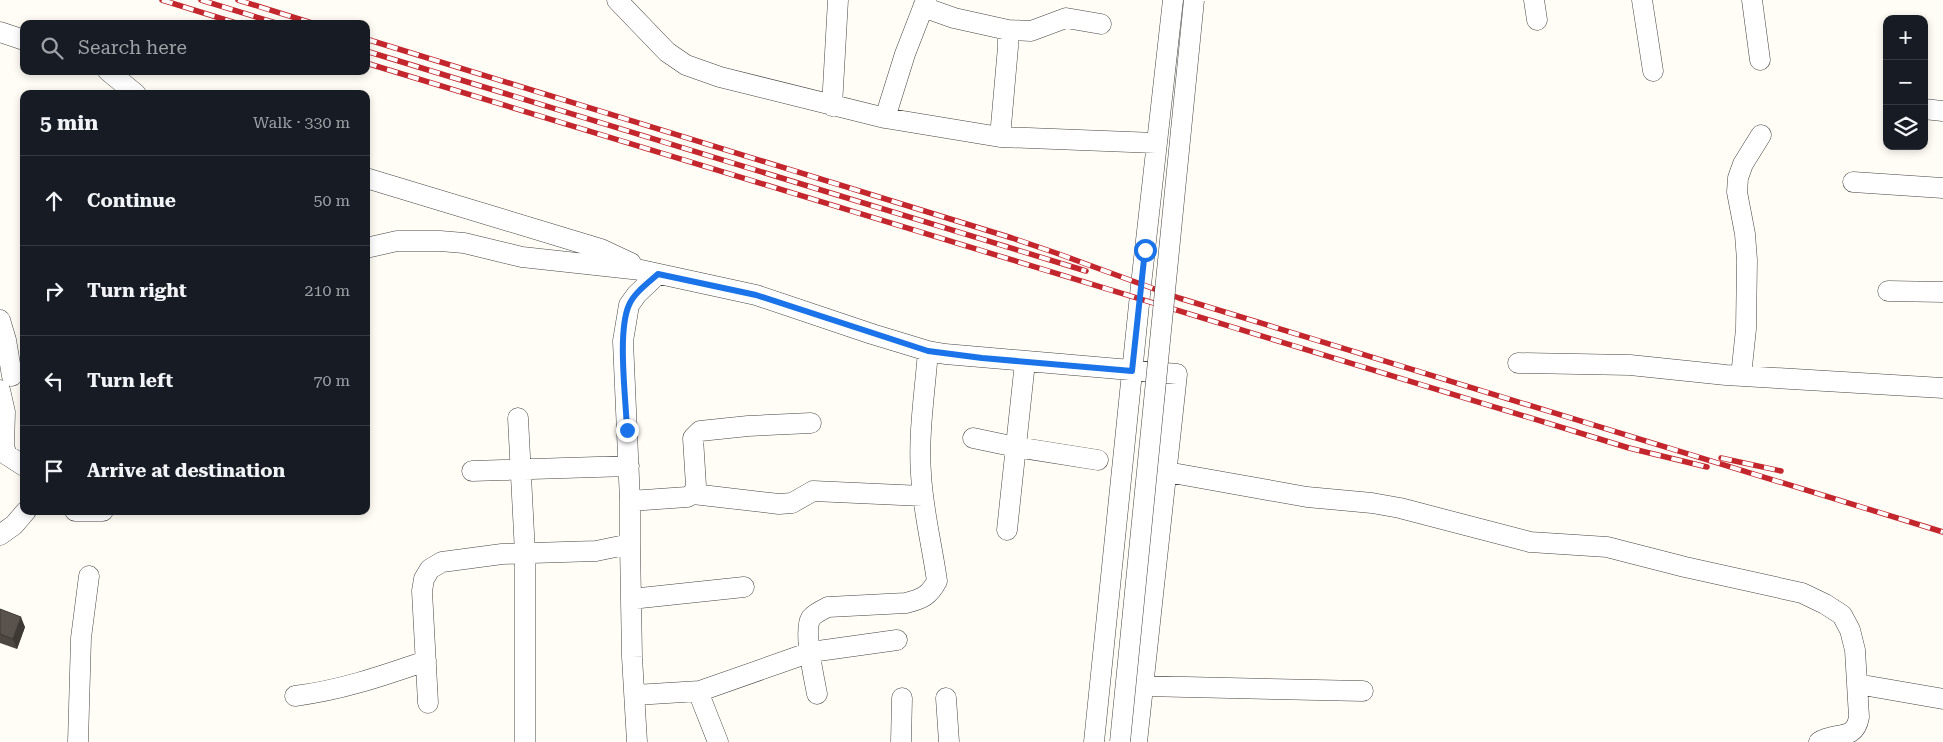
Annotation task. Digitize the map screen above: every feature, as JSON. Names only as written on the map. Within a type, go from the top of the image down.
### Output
[{"type":"street","points":[[617,0],[654,41],[667,52],[686,65],[720,77],[885,118],[1000,138],[1156,143]]},
{"type":"street","points":[[832,106],[838,0]]},
{"type":"street","points":[[1094,742],[1156,143],[1173,0]]},
{"type":"street","points":[[1120,742],[1194,0]]},
{"type":"street","points":[[1534,0],[1537,20]]},
{"type":"street","points":[[1642,0],[1653,71]]},
{"type":"street","points":[[1752,0],[1760,60]]},
{"type":"street","points":[[885,118],[924,3],[954,18],[1008,30],[1031,31],[1066,18],[1101,24]]},
{"type":"street","points":[[1000,138],[1008,30]]},
{"type":"street","points":[[0,32],[20,39]]},
{"type":"street","points":[[113,75],[131,90]]},
{"type":"street","points":[[1928,110],[1943,112]]},
{"type":"street","points":[[1741,376],[1746,329],[1747,274],[1745,234],[1737,192],[1738,178],[1743,164],[1761,135]]},
{"type":"street","points":[[370,179],[601,249],[653,272]]},
{"type":"street","points":[[1853,182],[1943,188]]},
{"type":"street","points":[[370,247],[397,241],[464,243],[522,257],[653,272],[756,295],[928,351],[1024,362],[1177,374],[1137,742]]},
{"type":"street","points":[[637,742],[632,657],[630,501],[623,341],[629,305],[653,272]]},
{"type":"street","points":[[1888,291],[1943,292]]},
{"type":"street","points":[[0,320],[6,340],[9,379],[5,412],[4,447],[8,455],[20,463]]},
{"type":"street","points":[[817,694],[808,629],[811,618],[828,607],[906,603],[918,600],[931,592],[937,581],[922,496],[920,472],[928,351]]},
{"type":"street","points":[[1007,530],[1024,362]]},
{"type":"street","points":[[1518,363],[1630,365],[1741,376],[1943,388]]},
{"type":"street","points":[[518,418],[525,553],[525,742]]},
{"type":"street","points":[[693,494],[696,486],[693,438],[700,432],[748,426],[811,423]]},
{"type":"street","points":[[973,438],[1098,460]]},
{"type":"street","points":[[472,471],[629,466]]},
{"type":"street","points":[[1167,472],[1316,499],[1349,500],[1391,506],[1530,542],[1607,547],[1685,567],[1802,593],[1842,615],[1850,630],[1855,650],[1857,726],[1851,732],[1842,736],[1826,737],[1820,742]]},
{"type":"street","points":[[630,501],[687,497],[693,494],[779,504],[792,502],[813,491],[922,496]]},
{"type":"street","points":[[0,535],[14,525],[23,515]]},
{"type":"street","points":[[428,703],[422,591],[424,579],[430,569],[442,562],[525,553],[596,552],[630,544]]},
{"type":"street","points":[[78,742],[81,638],[89,576]]},
{"type":"street","points":[[630,599],[744,587]]},
{"type":"street","points":[[635,696],[700,691],[811,652],[898,640]]},
{"type":"street","points":[[295,696],[328,692],[348,687],[426,661]]},
{"type":"street","points":[[1857,684],[1943,699]]},
{"type":"street","points":[[1143,686],[1363,691]]},
{"type":"street","points":[[700,691],[701,699],[718,742]]},
{"type":"street","points":[[901,742],[902,698]]},
{"type":"street","points":[[946,698],[949,742]]},
{"type":"building","points":[[0,609],[21,617],[13,639],[0,634]]},
{"type":"railway","points":[[162,0],[226,20]]},
{"type":"railway","points":[[201,0],[266,20]]},
{"type":"railway","points":[[238,0],[302,20]]},
{"type":"railway","points":[[370,40],[1012,238],[1179,298],[1943,532]]},
{"type":"railway","points":[[370,52],[1086,271]]},
{"type":"railway","points":[[370,64],[1629,448],[1707,467]]},
{"type":"railway","points":[[1721,458],[1781,471]]},
{"type":"route","points":[[627,430],[623,341],[626,319],[629,305],[637,294],[658,274],[756,295],[928,351],[982,358],[1132,371],[1145,250]]}]
